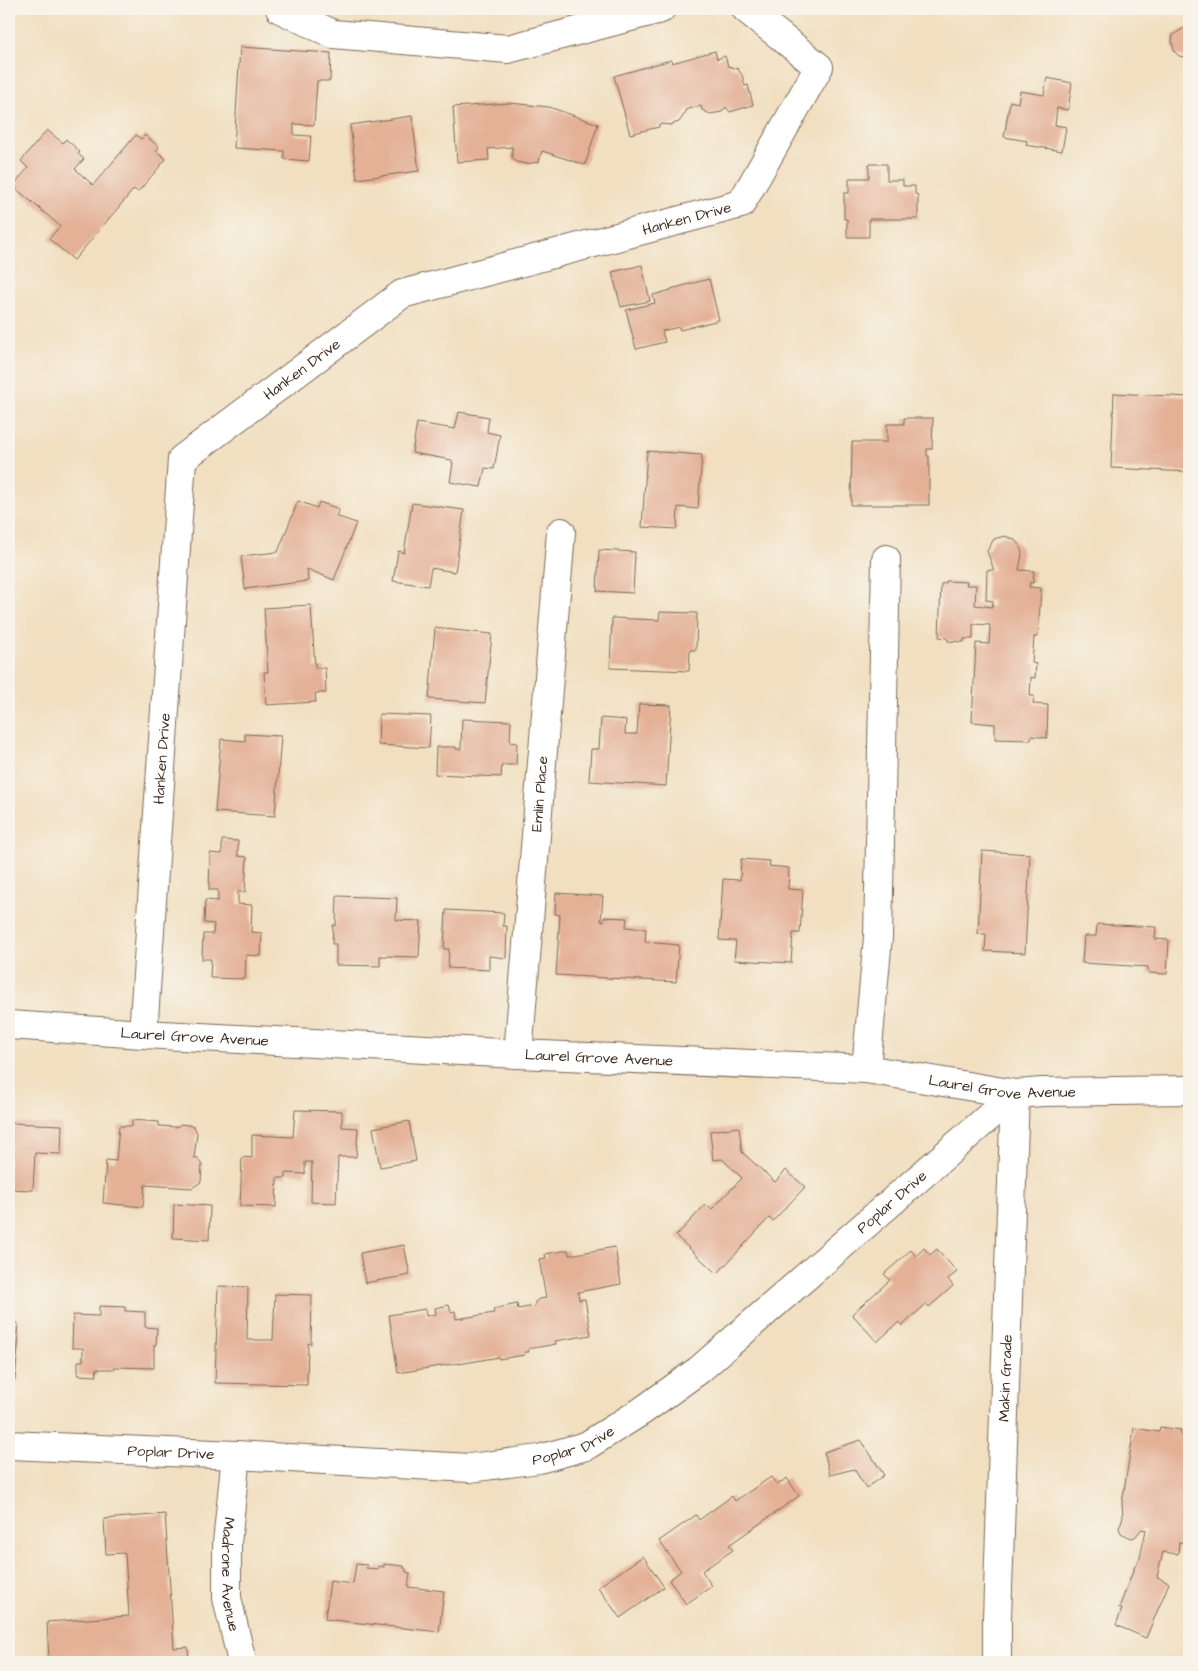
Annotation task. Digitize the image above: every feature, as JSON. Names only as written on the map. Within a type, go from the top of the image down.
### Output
[{"type":"street","points":[[280,9],[333,34],[508,49],[661,9]]},
{"type":"street","name":"Hanken Drive","points":[[143,1034],[182,459],[402,294],[741,204],[819,67],[746,9]]},
{"type":"street","name":"Emlin Place","points":[[518,1054],[561,532]]},
{"type":"street","points":[[866,1069],[878,937],[886,559]]},
{"type":"street","name":"Laurel Grove Avenue","points":[[9,1025],[518,1054],[866,1069],[1015,1094],[1189,1090]]},
{"type":"street","name":"Poplar Drive","points":[[9,1445],[470,1468],[539,1459],[586,1446],[642,1411],[699,1370],[1015,1094]]},
{"type":"street","name":"Makin Grade","points":[[997,1662],[996,1618],[1015,1094]]},
{"type":"street","name":"Madrone Avenue","points":[[236,1455],[227,1543],[227,1598],[242,1662]]},
{"type":"building","points":[[1184,28],[1189,30],[1189,58],[1179,56],[1174,51],[1172,42],[1173,35]]},
{"type":"building","points":[[240,47],[331,53],[330,81],[317,81],[314,125],[294,124],[294,135],[311,136],[309,161],[284,159],[284,151],[234,148]]},
{"type":"building","points":[[715,51],[717,59],[725,56],[728,66],[738,69],[745,86],[748,85],[753,105],[730,112],[726,107],[722,112],[710,114],[702,110],[701,106],[685,110],[686,112],[679,122],[670,125],[659,124],[659,127],[630,134],[614,76],[671,60],[672,63]]},
{"type":"building","points":[[1047,78],[1072,83],[1068,110],[1057,108],[1055,125],[1066,127],[1062,151],[1026,145],[1027,141],[1004,137],[1010,101],[1018,103],[1020,91],[1044,95]]},
{"type":"building","points":[[510,103],[549,107],[598,124],[585,165],[542,151],[539,162],[526,164],[516,162],[512,158],[512,147],[488,149],[489,160],[457,162],[453,107]]},
{"type":"building","points":[[412,116],[419,171],[357,179],[350,125]]},
{"type":"building","points":[[47,130],[63,143],[66,139],[80,152],[78,154],[84,159],[75,169],[93,185],[136,135],[141,139],[145,135],[159,147],[156,151],[166,159],[138,192],[134,189],[74,260],[49,239],[60,226],[13,186],[28,168],[21,161]]},
{"type":"building","points":[[869,164],[887,164],[887,180],[903,180],[903,186],[915,186],[915,194],[918,195],[918,219],[869,219],[869,237],[847,237],[847,219],[844,219],[844,193],[849,193],[849,178],[869,178]]},
{"type":"building","points":[[642,265],[650,301],[621,307],[612,272]]},
{"type":"building","points":[[709,279],[719,320],[680,330],[679,327],[662,331],[665,342],[636,349],[626,310],[655,303],[653,295]]},
{"type":"building","points":[[1114,393],[1189,397],[1189,472],[1111,468]]},
{"type":"building","points":[[459,412],[489,417],[487,432],[500,435],[494,469],[485,468],[481,487],[450,482],[452,460],[412,453],[417,423],[455,429]]},
{"type":"building","points":[[904,418],[933,418],[932,449],[927,449],[927,456],[929,456],[929,505],[851,505],[852,442],[887,442],[887,424],[904,424]]},
{"type":"building","points":[[647,451],[702,455],[698,509],[678,507],[677,529],[642,527]]},
{"type":"building","points":[[298,501],[317,508],[319,502],[339,509],[336,516],[356,523],[334,580],[307,569],[308,581],[245,589],[241,556],[278,552]]},
{"type":"building","points":[[412,503],[464,510],[455,572],[431,568],[428,586],[393,581],[398,551],[404,553]]},
{"type":"building","points":[[1004,536],[1014,539],[1020,546],[1022,554],[1019,570],[1034,571],[1033,583],[1030,582],[1029,587],[1041,588],[1038,637],[1034,637],[1032,663],[1036,664],[1035,678],[1031,677],[1030,696],[1034,696],[1033,704],[1048,705],[1047,738],[1032,736],[1031,740],[995,739],[995,724],[972,722],[976,643],[989,644],[990,625],[973,624],[973,639],[964,639],[964,642],[948,641],[947,638],[939,637],[941,584],[946,583],[946,581],[967,582],[966,585],[976,585],[975,605],[992,607],[993,601],[986,600],[987,570],[994,570],[987,551],[994,539]]},
{"type":"building","points":[[599,550],[635,552],[633,593],[597,591]]},
{"type":"building","points":[[311,605],[315,668],[325,668],[326,693],[315,693],[316,702],[266,705],[264,672],[268,672],[264,608]]},
{"type":"building","points":[[660,612],[697,613],[696,650],[690,650],[689,671],[610,668],[612,618],[659,620]]},
{"type":"building","points":[[435,628],[492,634],[485,703],[429,699]]},
{"type":"building","points":[[639,704],[671,705],[666,786],[589,781],[591,749],[599,749],[601,718],[626,720],[625,734],[637,734]]},
{"type":"building","points":[[379,714],[431,716],[429,748],[378,745]]},
{"type":"building","points":[[462,719],[511,721],[510,742],[517,743],[516,765],[502,765],[501,777],[435,774],[436,747],[456,747],[456,749],[461,749]]},
{"type":"building","points":[[245,734],[281,736],[275,816],[215,812],[221,739],[245,741]]},
{"type":"building","points":[[222,840],[238,841],[238,856],[247,857],[245,892],[238,892],[238,904],[252,905],[251,932],[262,933],[261,956],[246,955],[245,979],[210,978],[211,959],[202,959],[203,934],[213,934],[214,924],[204,923],[205,900],[218,901],[218,890],[209,890],[210,853],[222,854]]},
{"type":"building","points":[[982,851],[1030,854],[1025,953],[985,951],[986,934],[978,934]]},
{"type":"building","points":[[741,859],[770,861],[769,866],[789,868],[788,889],[803,890],[800,933],[793,933],[791,963],[734,960],[736,941],[719,940],[723,879],[740,880]]},
{"type":"building","points":[[556,893],[603,896],[601,921],[604,921],[604,917],[627,918],[626,927],[646,929],[645,942],[679,945],[676,982],[556,975],[560,915],[555,914]]},
{"type":"building","points":[[337,896],[397,898],[396,920],[421,921],[419,957],[380,956],[380,966],[336,965],[336,944],[332,944],[333,925],[336,925]]},
{"type":"building","points":[[446,910],[504,913],[503,926],[507,926],[506,958],[489,956],[489,970],[448,968],[449,949],[444,949]]},
{"type":"building","points":[[1097,924],[1156,927],[1155,939],[1169,940],[1167,974],[1148,973],[1148,967],[1082,963],[1084,936],[1096,936]]},
{"type":"building","points":[[295,1110],[342,1111],[342,1127],[358,1128],[356,1157],[338,1157],[336,1203],[311,1202],[312,1162],[305,1162],[305,1174],[286,1173],[286,1178],[277,1178],[276,1207],[240,1206],[242,1157],[252,1158],[252,1135],[293,1137]]},
{"type":"building","points":[[132,1120],[159,1122],[159,1126],[176,1127],[181,1124],[194,1126],[197,1133],[194,1158],[197,1157],[202,1165],[201,1182],[192,1188],[145,1185],[143,1207],[103,1203],[106,1160],[116,1161],[119,1126],[132,1126]]},
{"type":"building","points":[[409,1121],[416,1161],[380,1167],[373,1128]]},
{"type":"building","points":[[9,1123],[62,1125],[61,1154],[35,1153],[33,1190],[9,1189]]},
{"type":"building","points":[[739,1127],[742,1152],[775,1182],[786,1170],[805,1187],[773,1221],[769,1218],[717,1274],[676,1236],[705,1205],[712,1209],[742,1178],[722,1159],[713,1160],[710,1131]]},
{"type":"building","points":[[174,1204],[210,1206],[209,1240],[173,1238]]},
{"type":"building","points":[[404,1245],[410,1275],[365,1283],[360,1253]]},
{"type":"building","points":[[615,1247],[621,1284],[578,1292],[579,1300],[585,1299],[591,1335],[555,1341],[556,1344],[528,1349],[529,1352],[524,1352],[525,1355],[499,1359],[499,1357],[398,1373],[389,1315],[425,1309],[426,1316],[436,1314],[435,1308],[449,1305],[451,1312],[455,1311],[456,1319],[494,1313],[493,1309],[517,1304],[518,1309],[535,1306],[535,1302],[539,1299],[546,1298],[539,1259],[546,1258],[545,1254],[568,1250],[569,1255]]},
{"type":"building","points":[[924,1248],[930,1255],[937,1249],[957,1272],[948,1279],[953,1286],[929,1307],[926,1304],[902,1326],[899,1322],[877,1342],[852,1314],[890,1280],[884,1274],[911,1250],[916,1256]]},
{"type":"building","points":[[218,1286],[248,1287],[247,1340],[273,1340],[275,1294],[312,1295],[311,1344],[308,1343],[307,1385],[215,1383]]},
{"type":"building","points":[[99,1306],[125,1307],[125,1311],[145,1312],[145,1327],[157,1328],[156,1345],[154,1345],[154,1368],[115,1367],[115,1369],[96,1369],[97,1376],[78,1375],[78,1361],[83,1361],[83,1348],[72,1348],[73,1315],[99,1316]]},
{"type":"building","points":[[9,1322],[18,1323],[17,1335],[19,1335],[15,1380],[9,1379]]},
{"type":"building","points":[[1160,1427],[1181,1430],[1180,1435],[1189,1436],[1189,1543],[1179,1542],[1178,1554],[1163,1552],[1157,1577],[1169,1583],[1146,1638],[1116,1625],[1122,1609],[1119,1608],[1135,1566],[1140,1558],[1146,1530],[1142,1529],[1135,1537],[1131,1538],[1121,1533],[1119,1528],[1123,1517],[1122,1503],[1134,1428],[1159,1432]]},
{"type":"building","points":[[861,1440],[884,1475],[866,1488],[854,1469],[830,1475],[824,1452]]},
{"type":"building","points":[[771,1477],[777,1485],[787,1478],[799,1496],[729,1545],[733,1550],[702,1571],[712,1586],[686,1604],[669,1580],[681,1571],[659,1541],[696,1515],[699,1520],[732,1496],[735,1501]]},
{"type":"building","points":[[165,1514],[174,1648],[188,1647],[189,1662],[49,1662],[47,1622],[129,1616],[125,1553],[106,1554],[104,1519]]},
{"type":"building","points":[[643,1556],[664,1587],[620,1618],[598,1587]]},
{"type":"building","points":[[356,1564],[367,1565],[366,1568],[378,1569],[378,1566],[384,1567],[384,1564],[404,1566],[406,1572],[410,1573],[408,1587],[444,1591],[439,1632],[325,1619],[330,1581],[353,1584]]}]
